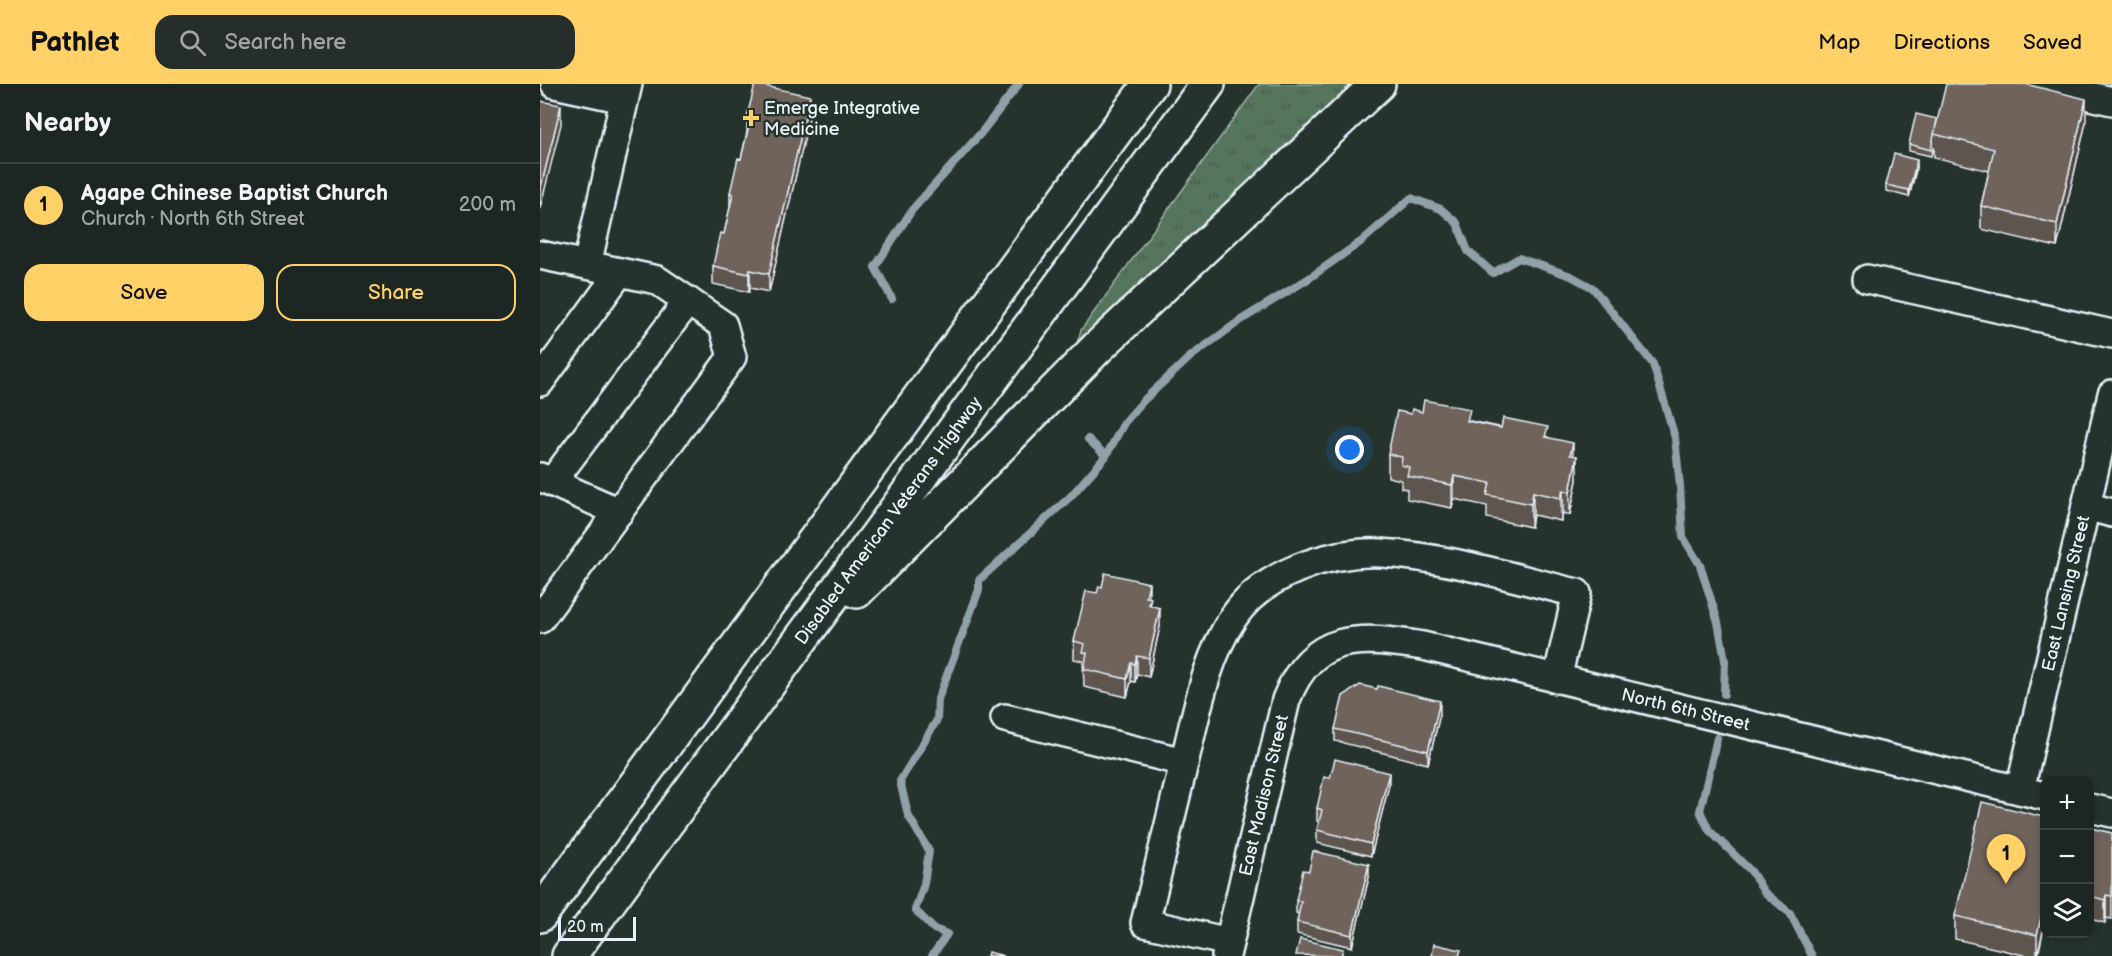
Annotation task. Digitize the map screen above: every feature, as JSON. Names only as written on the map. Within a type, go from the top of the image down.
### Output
[{"type":"highway","points":[[540,915],[1150,84]]},
{"type":"highway","name":"Disabled American Veterans Highway","points":[[569,956],[1208,84]]},
{"type":"highway","points":[[778,671],[1097,348],[1378,84]]},
{"type":"street","points":[[555,84],[626,92],[587,265]]},
{"type":"street","points":[[2036,84],[2112,101]]},
{"type":"street","points":[[540,256],[657,280],[723,326],[732,357],[540,619]]},
{"type":"street","points":[[540,382],[620,272]]},
{"type":"street","points":[[1867,279],[2112,334]]},
{"type":"street","points":[[619,512],[546,480],[688,301]]},
{"type":"street","name":"East Lansing Street","points":[[2032,794],[2086,506],[2112,394]]},
{"type":"street","points":[[2086,506],[2112,513]]},
{"type":"street","points":[[1228,949],[1145,923],[1201,695],[1216,652],[1233,617],[1260,588],[1292,570],[1334,558],[1379,553],[1432,558],[1577,593],[1557,679]]},
{"type":"street","name":"North 6th Street","points":[[1326,650],[1342,642],[1380,639],[1422,646],[2032,794]]},
{"type":"street","name":"East Madison Street","points":[[1228,949],[1286,700],[1292,685],[1313,657],[1326,650]]},
{"type":"street","points":[[1005,718],[1184,762]]},
{"type":"street","points":[[2094,809],[2112,813]]},
{"type":"green space","points":[[1259,84],[1357,84],[1084,339],[1078,340],[1081,330]]},
{"type":"building","points":[[755,84],[810,96],[769,274],[750,270],[749,274],[713,266],[720,233],[724,234],[738,158],[741,159],[751,117],[747,117]]},
{"type":"building","points":[[1946,84],[2025,84],[2086,99],[2057,224],[1981,206],[1994,149],[1934,134]]},
{"type":"building","points":[[540,101],[561,105],[540,191]]},
{"type":"building","points":[[1916,114],[1937,119],[1931,150],[1909,144]]},
{"type":"building","points":[[1894,154],[1917,160],[1909,190],[1886,185]]},
{"type":"building","points":[[1424,400],[1470,409],[1467,421],[1501,428],[1503,418],[1548,427],[1545,437],[1573,443],[1570,455],[1577,456],[1570,492],[1563,490],[1561,498],[1533,492],[1531,504],[1487,495],[1490,483],[1454,476],[1452,485],[1407,476],[1409,467],[1401,465],[1402,457],[1388,454],[1397,411],[1411,414],[1412,409],[1422,412]]},
{"type":"building","points":[[1105,573],[1149,583],[1146,597],[1151,598],[1149,605],[1160,608],[1149,658],[1137,656],[1135,664],[1131,663],[1127,679],[1084,669],[1087,653],[1083,652],[1085,644],[1074,641],[1086,591],[1097,593],[1099,586],[1102,587]]},
{"type":"building","points":[[1360,685],[1377,689],[1378,686],[1440,701],[1428,751],[1335,729],[1343,696]]},
{"type":"building","points":[[1335,759],[1389,773],[1371,844],[1317,830],[1322,810],[1317,808],[1324,777],[1330,778]]},
{"type":"building","points":[[1982,802],[2040,816],[2040,922],[2037,935],[1955,916]]},
{"type":"building","points":[[2094,829],[2112,833],[2112,896],[2106,895],[2105,900],[2094,897]]},
{"type":"building","points":[[1313,851],[1369,864],[1352,935],[1297,922],[1301,902],[1296,900],[1303,870],[1309,871]]},
{"type":"building","points":[[1300,939],[1343,949],[1341,956],[1296,955]]},
{"type":"building","points":[[1434,944],[1461,950],[1459,956],[1432,956]]},
{"type":"building","points":[[988,952],[1004,956],[987,956]]},
{"type":"waterway","points":[[892,299],[875,267],[912,210],[981,133],[1019,84]]},
{"type":"waterway","points":[[932,956],[947,934],[934,929],[915,910],[924,884],[929,851],[908,815],[900,781],[937,720],[938,699],[979,590],[979,580],[1071,496],[1106,456],[1124,423],[1144,400],[1190,357],[1241,320],[1308,279],[1362,241],[1411,198],[1441,209],[1457,223],[1468,251],[1493,273],[1519,258],[1571,276],[1593,288],[1653,364],[1675,438],[1683,537],[1700,565],[1718,622],[1725,660],[1724,694]]},
{"type":"waterway","points":[[1088,439],[1106,456]]},
{"type":"waterway","points":[[1717,738],[1700,811],[1709,830],[1751,871],[1764,892],[1790,913],[1812,956]]},
{"type":"place","name":"Emerge Integrative Medicine","points":[[751,118]]},
{"type":"place","name":"Agape Chinese Baptist Church","points":[[2006,884]]}]
